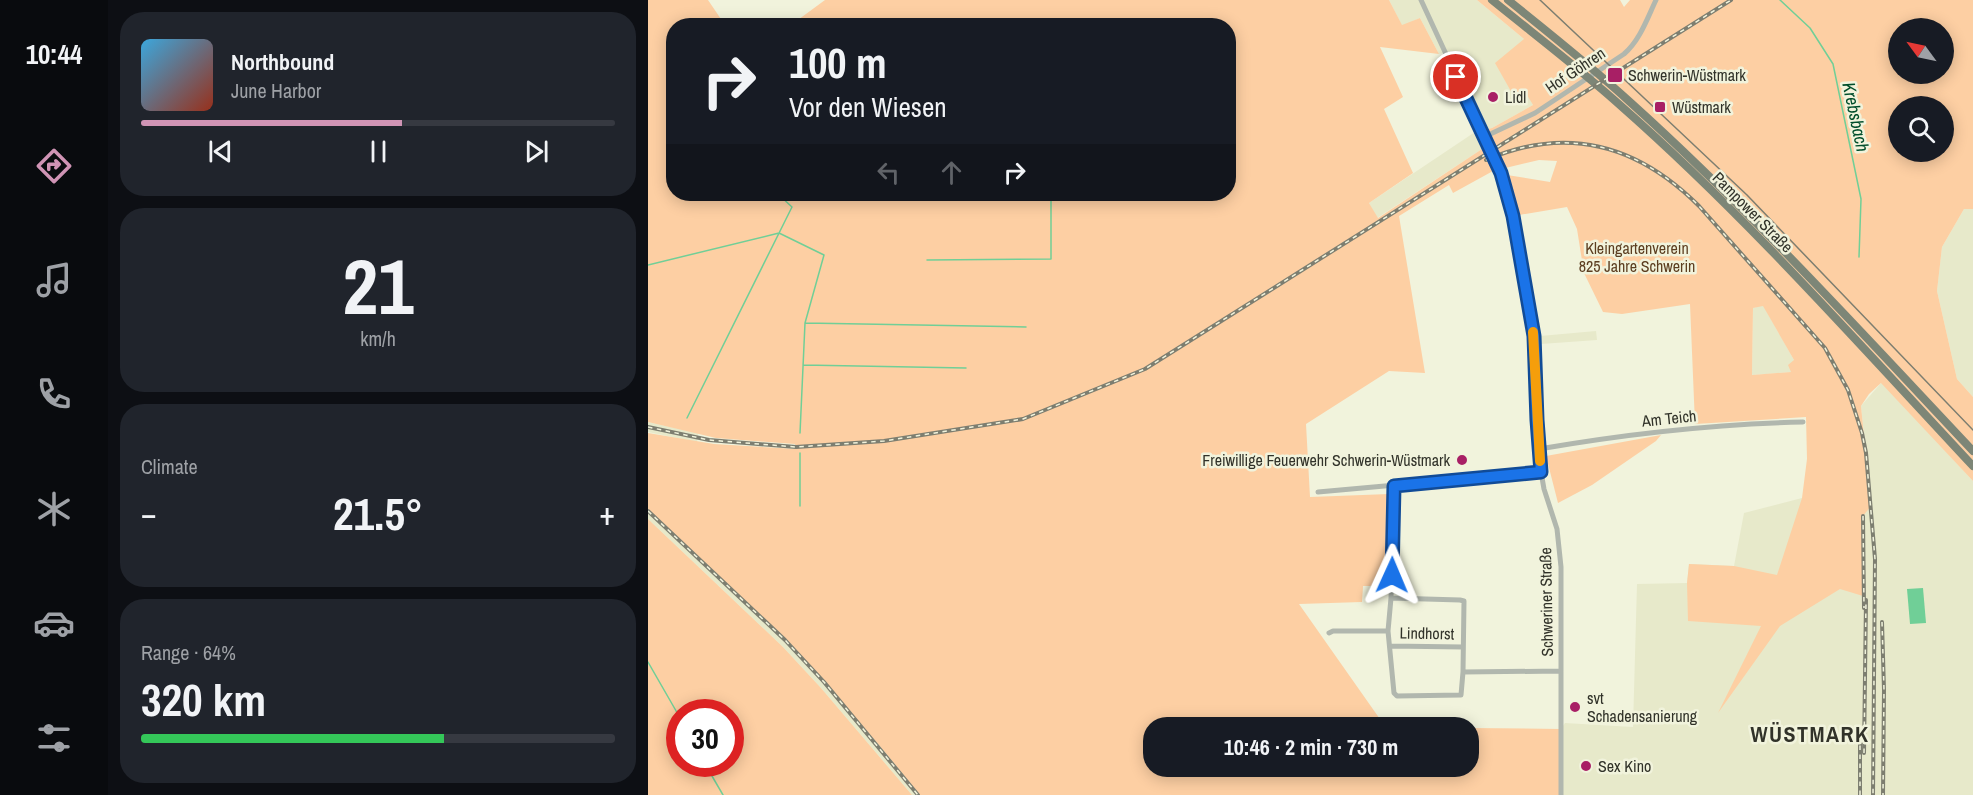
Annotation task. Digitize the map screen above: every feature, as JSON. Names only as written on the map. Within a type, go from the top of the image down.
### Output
[{"type":"main road","name":"Pampower Straße","points":[[1492,0],[1576,68],[1626,104],[1765,231],[1973,451]]},
{"type":"main road","name":"Pampower Straße","points":[[1508,0],[1584,62],[1626,104],[1765,245],[1973,466]]},
{"type":"street","name":"Schweriner Straße","points":[[1421,0],[1501,173],[1513,216],[1534,336],[1541,472],[1557,529],[1561,567],[1561,795]]},
{"type":"street","name":"Hof Göhren","points":[[1484,137],[1536,113],[1624,54],[1635,43],[1656,0]]},
{"type":"street","name":"Am Teich","points":[[1539,449],[1683,429],[1803,422]]},
{"type":"street","points":[[1318,492],[1541,472]]},
{"type":"street","name":"Lindhorst","points":[[1394,486],[1388,630],[1392,688],[1397,696],[1457,696],[1461,695],[1463,672]]},
{"type":"street","points":[[1391,598],[1464,601],[1463,672],[1561,671]]},
{"type":"street","name":"Lindhorst","points":[[1329,633],[1388,630]]},
{"type":"street","name":"Lindhorst","points":[[1390,646],[1463,647]]},
{"type":"shaded area","points":[[1389,0],[1477,0],[1524,39],[1517,101],[1528,95],[1533,105],[1488,129],[1449,51],[1439,54],[1420,18],[1402,26]]},
{"type":"shaded area","points":[[1475,132],[1482,149],[1377,218],[1369,203]]},
{"type":"shaded area","points":[[1964,209],[1973,209],[1973,397],[1957,379],[1937,291],[1942,247]]},
{"type":"shaded area","points":[[1763,305],[1794,360],[1792,372],[1752,375],[1753,308]]},
{"type":"shaded area","points":[[1596,331],[1597,340],[1541,344],[1540,336]]},
{"type":"shaded area","points":[[1882,382],[1973,481],[1973,795],[1561,795],[1561,729],[1565,723],[1633,727],[1637,584],[1687,583],[1689,564],[1734,566],[1744,513],[1802,498],[1868,473],[1861,406]]},
{"type":"shaded area","points":[[648,422],[698,433],[697,442],[648,432]]},
{"type":"shaded area","points":[[648,509],[789,642],[920,795],[912,795],[783,647],[648,519]]},
{"type":"shaded area","points":[[1923,588],[1926,623],[1910,624],[1907,589]]},
{"type":"green space","name":"Kleingartenverein 825 Jahre Schwerin","points":[[648,0],[708,0],[720,18],[666,18],[666,201],[1236,201],[1236,18],[801,18],[825,0],[1389,0],[1402,25],[1420,18],[1439,54],[1380,47],[1403,97],[1384,109],[1413,173],[1369,203],[1378,218],[1482,149],[1475,132],[1484,125],[1488,129],[1492,128],[1533,105],[1527,95],[1517,102],[1495,63],[1524,39],[1477,0],[1620,0],[1624,7],[1630,0],[1973,0],[1973,209],[1964,209],[1942,247],[1937,291],[1957,379],[1973,397],[1973,481],[1881,383],[1869,394],[1861,406],[1871,506],[1863,516],[1863,596],[1840,589],[1780,626],[1718,713],[1761,626],[1688,621],[1689,564],[1734,566],[1777,575],[1802,498],[1807,459],[1806,417],[1695,424],[1690,304],[1622,314],[1603,312],[1584,273],[1577,229],[1567,207],[1519,215],[1507,175],[1550,182],[1557,161],[1539,160],[1493,171],[1453,193],[1449,185],[1399,216],[1425,373],[1389,371],[1306,424],[1310,497],[1389,494],[1385,586],[1363,586],[1362,602],[1299,604],[1378,717],[1143,717],[1143,777],[1479,777],[1479,728],[1561,729],[1561,795],[920,795],[789,642],[648,509],[648,433],[714,444],[796,449],[795,444],[716,438],[648,422]],"holes":[[[1763,306],[1794,360],[1788,365],[1791,372],[1752,375],[1753,308]]]},
{"type":"green space","points":[[1661,435],[1656,441],[1592,485],[1558,503],[1546,456]]},
{"type":"green space","points":[[648,519],[783,647],[912,795],[648,795]]},
{"type":"waterway","name":"Krebsbach","points":[[1780,0],[1810,28],[1833,64],[1861,199],[1859,257]]},
{"type":"waterway","points":[[687,418],[792,207],[786,201]]},
{"type":"waterway","points":[[927,260],[1051,259],[1051,201]]},
{"type":"waterway","points":[[648,265],[779,233],[824,255],[805,323],[800,433]]},
{"type":"waterway","points":[[805,323],[1026,327]]},
{"type":"waterway","points":[[803,365],[966,368]]},
{"type":"waterway","points":[[800,453],[800,506]]},
{"type":"waterway","points":[[648,662],[669,699]]},
{"type":"waterway","points":[[713,777],[723,795]]},
{"type":"tram line","points":[[1540,0],[1747,195],[1973,430]]},
{"type":"railway","points":[[648,427],[709,440],[796,447],[884,441],[1023,419],[1145,369],[1731,0]]},
{"type":"railway","points":[[1486,160],[1516,149],[1545,144],[1573,143],[1600,147],[1626,155],[1651,168],[1676,185],[1699,206],[1825,348],[1848,390],[1866,453],[1875,559],[1873,795]]},
{"type":"railway","points":[[648,511],[785,640],[824,682],[918,795]]},
{"type":"railway","points":[[1863,516],[1864,608]]},
{"type":"railway","points":[[1864,753],[1866,600]]},
{"type":"railway","points":[[1882,622],[1883,795]]},
{"type":"railway","points":[[1860,744],[1860,795]]},
{"type":"slow traffic","points":[[1533,332],[1540,461]]},
{"type":"place","name":"Schwerin-Wüstmark","points":[[1615,75]]},
{"type":"place","name":"Lidl","points":[[1493,97]]},
{"type":"place","name":"Wüstmark","points":[[1660,107]]},
{"type":"place","name":"Freiwillige Feuerwehr Schwerin-Wüstmark","points":[[1462,460]]},
{"type":"place","name":"svt Schadensanierung","points":[[1575,707]]},
{"type":"place","name":"Sex Kino","points":[[1586,766]]},
{"type":"district","name":"WÜSTMARK","points":[[1810,734]]},
{"type":"route","points":[[1392,575],[1394,486],[1541,472],[1534,336],[1513,216],[1501,173],[1456,77]]}]
